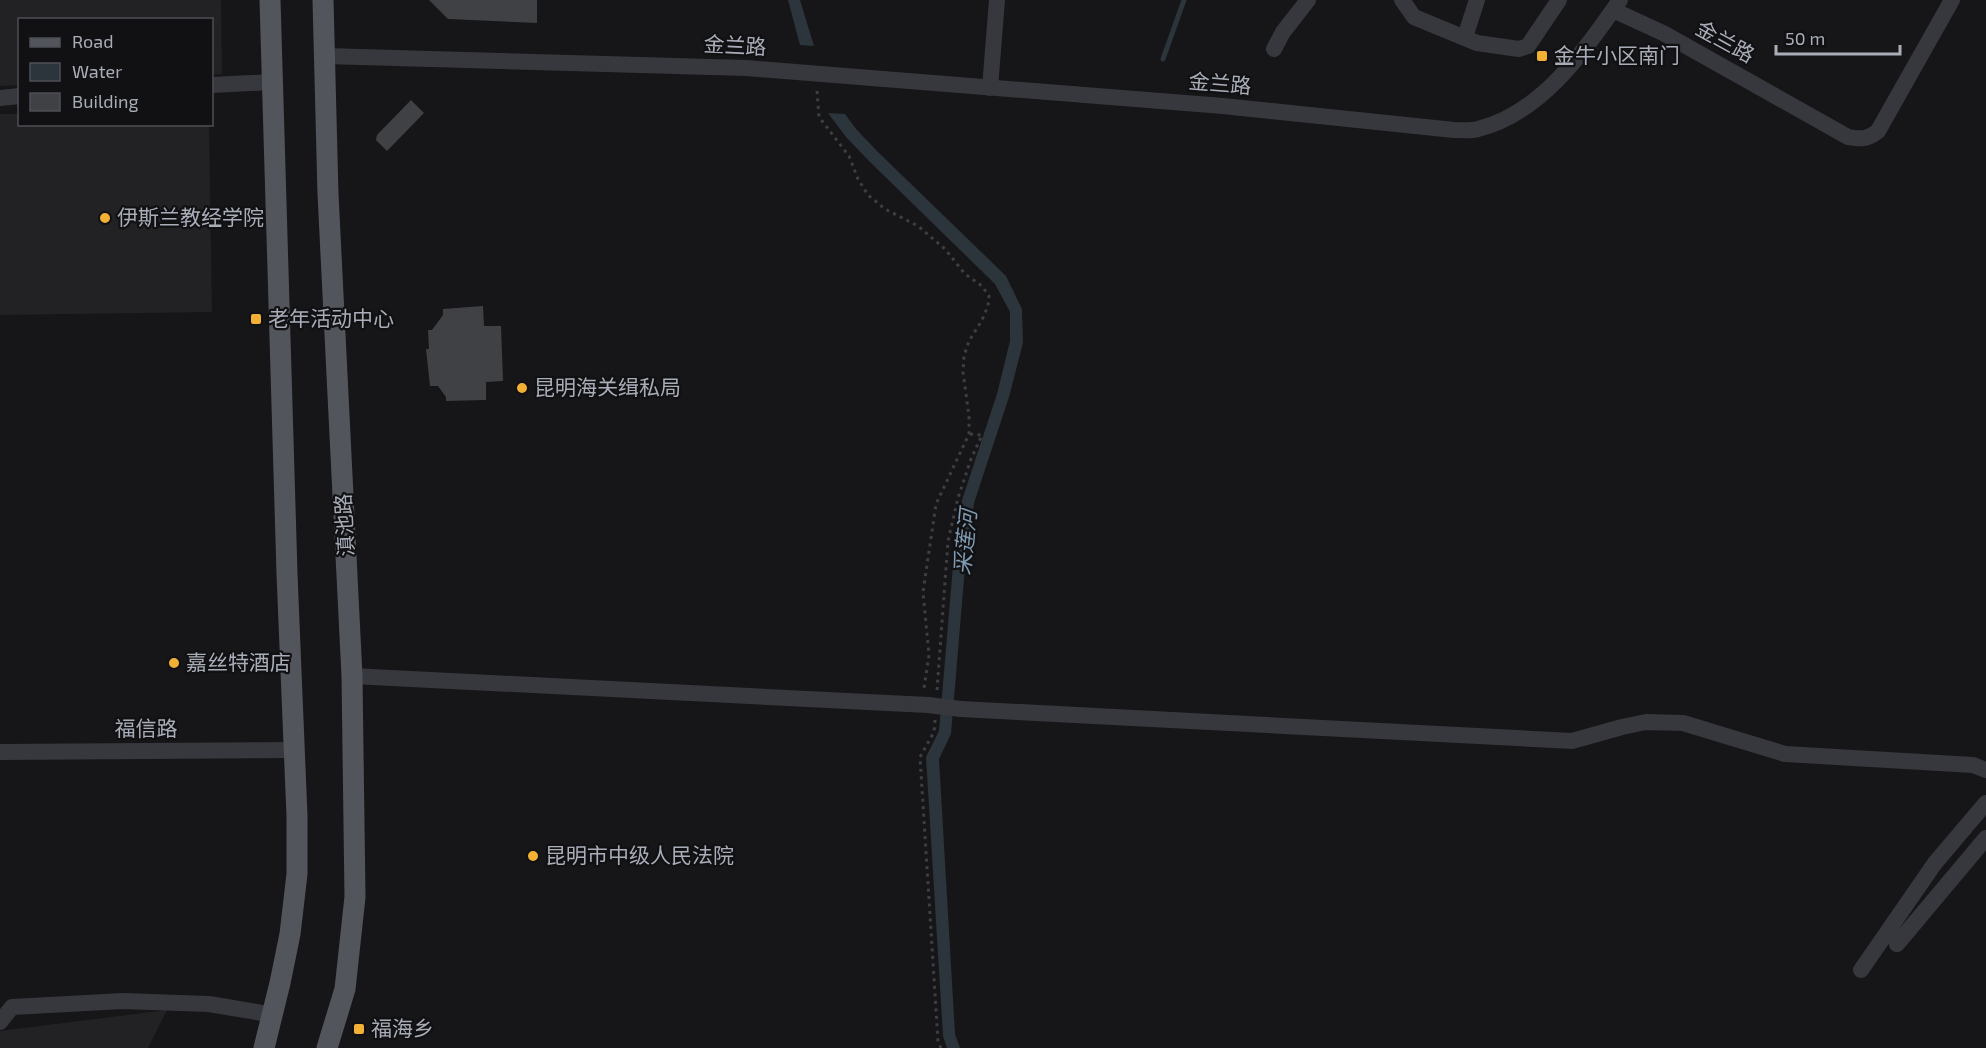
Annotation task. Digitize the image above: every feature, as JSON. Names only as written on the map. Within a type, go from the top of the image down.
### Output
[{"type":"main road","points":[[264,1048],[290,934],[297,874],[270,0]]},
{"type":"main road","name":"滇池路","points":[[323,0],[328,194],[352,676],[355,897],[345,989],[327,1048]]},
{"type":"street","points":[[990,88],[998,0]]},
{"type":"street","points":[[1274,49],[1283,32],[1308,0]]},
{"type":"street","points":[[1402,0],[1414,17],[1477,43],[1520,49],[1528,46],[1559,0]]},
{"type":"street","points":[[1465,37],[1477,0]]},
{"type":"street","name":"金兰路","points":[[325,56],[746,68],[1223,106],[1454,130],[1476,130],[1497,122],[1526,106],[1549,88],[1580,55],[1616,5],[1848,137],[1863,140],[1870,138],[1878,131],[1952,0]]},
{"type":"street","points":[[213,85],[273,82]]},
{"type":"street","points":[[0,98],[18,96]]},
{"type":"street","points":[[352,676],[930,704],[962,709],[1493,735],[1572,741],[1646,722],[1683,723],[1785,754],[1973,765],[1986,770]]},
{"type":"street","name":"福信路","points":[[0,752],[293,750]]},
{"type":"street","points":[[1861,970],[1935,863],[1986,803]]},
{"type":"street","points":[[1897,944],[1986,838]]},
{"type":"street","points":[[253,1048],[280,983]]},
{"type":"street","points":[[0,1022],[12,1007],[123,1001],[209,1004],[268,1014]]},
{"type":"path","points":[[817,74],[816,102],[819,117],[849,156],[858,179],[868,195],[885,209],[918,226],[945,249],[965,274],[982,286],[988,296],[988,306],[969,341],[964,356],[963,372],[969,434],[936,504],[923,592],[934,732],[920,757],[938,1041],[941,1048]]},
{"type":"path","points":[[930,704],[948,541],[958,498],[982,435],[969,434]]},
{"type":"shaded area","points":[[0,0],[221,0],[222,74],[213,75],[213,18],[18,18],[18,85],[0,86]]},
{"type":"shaded area","name":"伊斯兰教经学院","points":[[0,114],[18,114],[18,126],[209,126],[212,312],[0,315]]},
{"type":"shaded area","points":[[167,1010],[148,1048],[0,1048],[0,1031]]},
{"type":"water","points":[[788,0],[800,0],[814,46],[800,45]]},
{"type":"water","name":"采莲河","points":[[828,113],[845,114],[878,152],[1006,276],[1022,309],[1023,343],[1009,397],[974,503],[965,567],[951,734],[939,759],[955,1034],[960,1048],[947,1048],[943,1036],[926,757],[939,731],[953,566],[962,500],[997,394],[1010,341],[1010,312],[995,284],[869,161],[846,137]]},
{"type":"building","points":[[429,0],[537,0],[537,23],[448,19]]},
{"type":"building","points":[[411,100],[424,113],[387,151],[376,140],[377,135]]},
{"type":"building","points":[[483,306],[484,326],[501,326],[503,381],[486,382],[486,400],[446,401],[446,397],[438,386],[430,386],[426,349],[429,349],[428,330],[432,330],[443,315],[443,309]]},
{"type":"waterway","points":[[1163,59],[1184,0]]},
{"type":"place","name":"金牛小区南门","points":[[1542,56]]},
{"type":"place","name":"伊斯兰教经学院","points":[[105,218]]},
{"type":"place","name":"老年活动中心","points":[[256,319]]},
{"type":"place","name":"昆明海关缉私局","points":[[522,388]]},
{"type":"place","name":"嘉丝特酒店","points":[[174,663]]},
{"type":"place","name":"昆明市中级人民法院","points":[[533,856]]},
{"type":"place","name":"福海乡","points":[[359,1029]]}]
